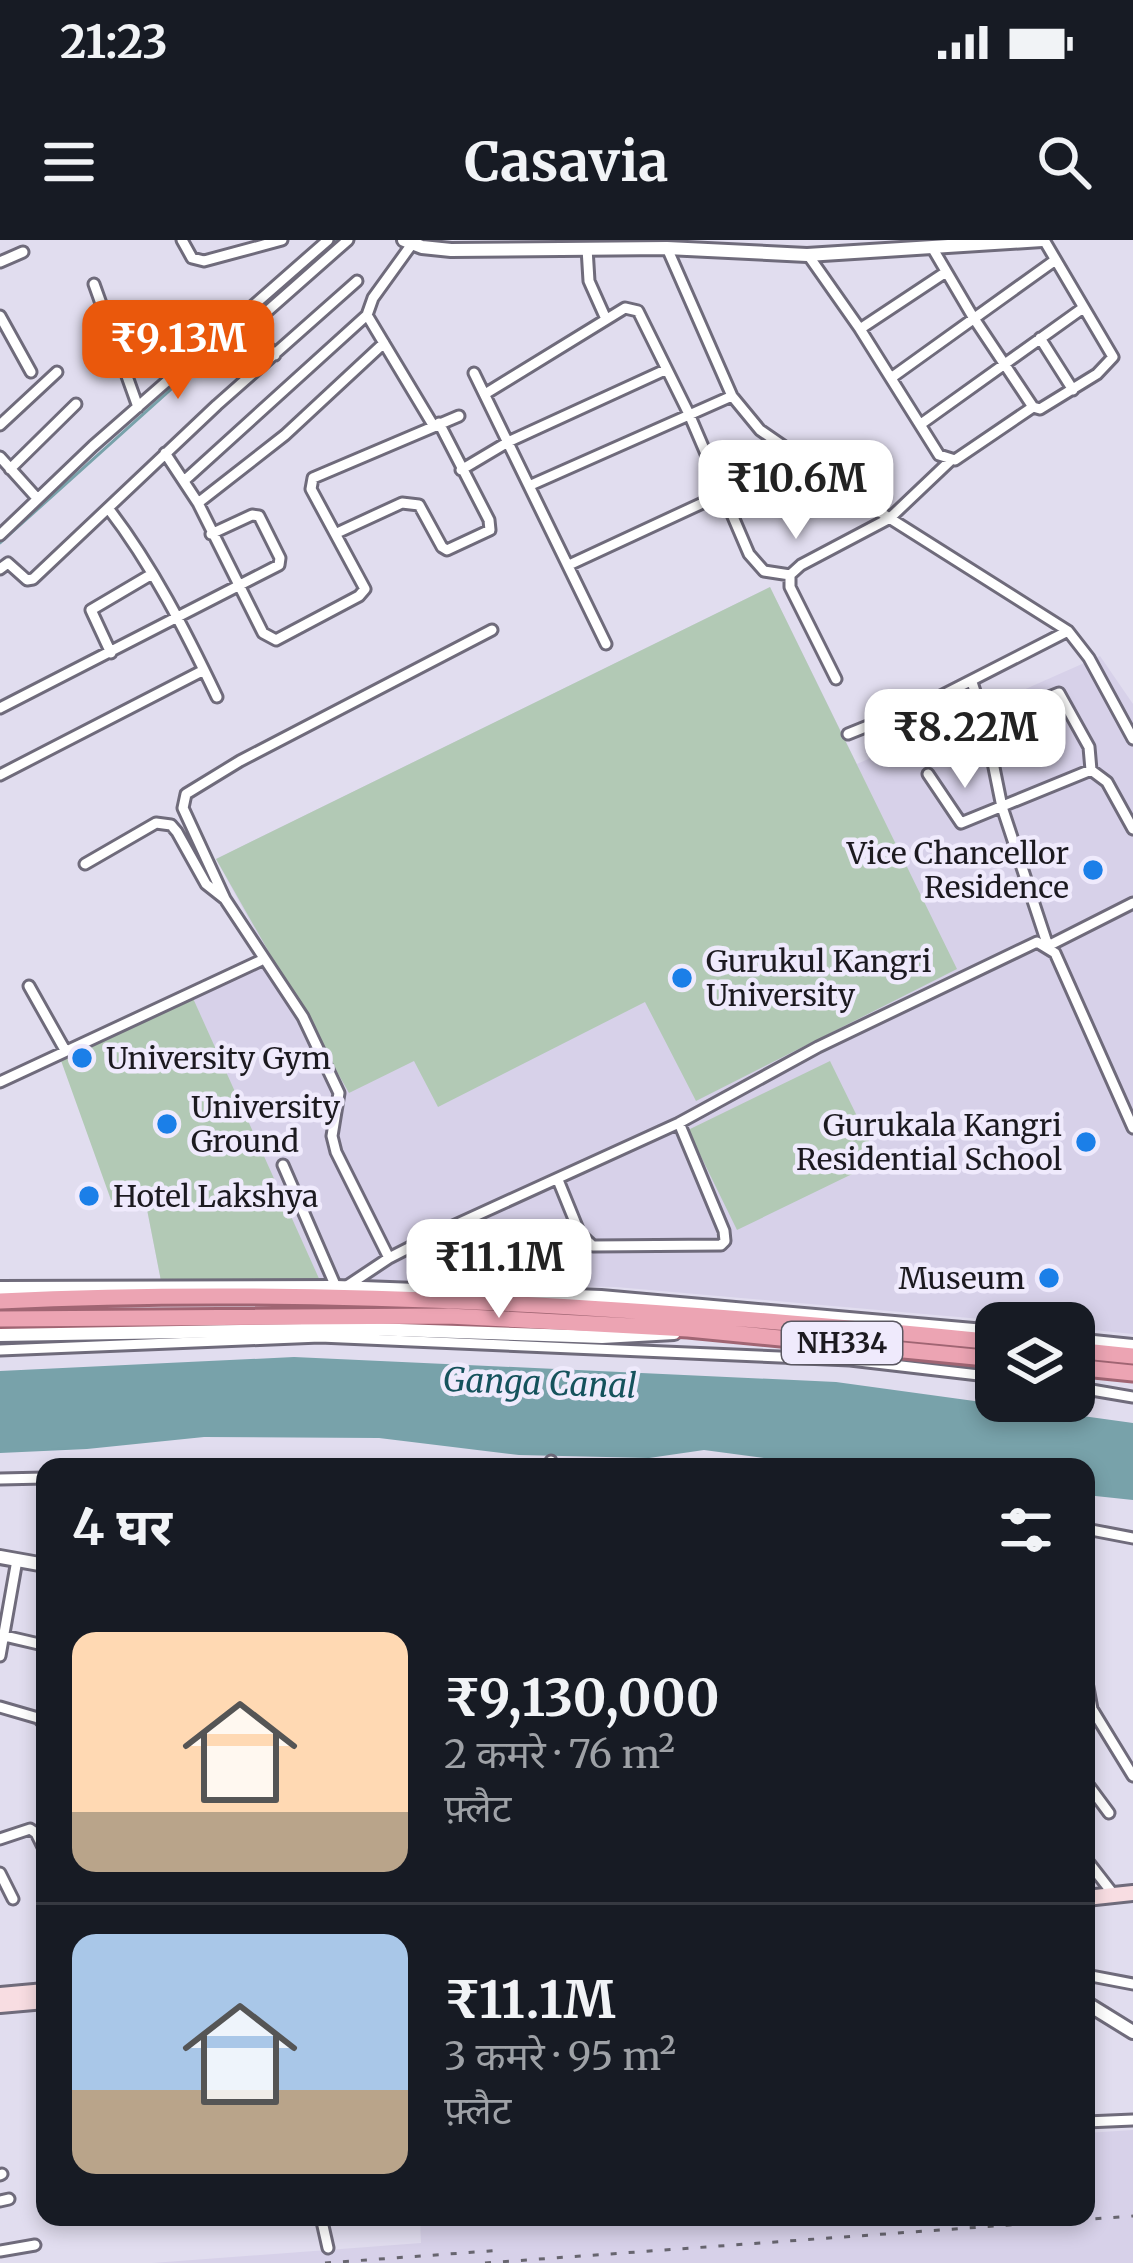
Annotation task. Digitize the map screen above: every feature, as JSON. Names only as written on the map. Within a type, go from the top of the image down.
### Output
[{"type":"highway","name":"NH334","points":[[0,1300],[338,1298],[692,1313],[975,1340]]},
{"type":"highway","name":"NH334","points":[[0,1319],[448,1316],[699,1330],[975,1357]]},
{"type":"highway","points":[[1095,1352],[1133,1356]]},
{"type":"highway","points":[[1095,1369],[1133,1373]]},
{"type":"main road","points":[[1095,1897],[1133,1893]]},
{"type":"main road","points":[[0,1995],[36,1992]]},
{"type":"main road","points":[[0,2005],[36,2002]]},
{"type":"street","points":[[182,240],[192,258],[204,261],[282,240]]},
{"type":"street","points":[[0,535],[36,497],[328,240]]},
{"type":"street","points":[[275,355],[254,332],[255,322],[348,240]]},
{"type":"street","points":[[184,480],[367,315],[408,242],[812,250],[856,246],[933,249],[1043,240],[1113,356],[1108,366],[1040,409],[1033,407],[933,249]]},
{"type":"street","points":[[670,245],[732,396],[760,430],[1068,631],[1089,658],[1133,739]]},
{"type":"street","points":[[587,248],[589,281],[606,319]]},
{"type":"street","points":[[812,250],[940,455],[950,461]]},
{"type":"street","points":[[0,262],[23,252]]},
{"type":"street","points":[[891,379],[1054,261]]},
{"type":"street","points":[[860,329],[946,272]]},
{"type":"street","points":[[0,569],[8,563],[27,580],[33,579],[357,281]]},
{"type":"street","points":[[94,284],[138,407]]},
{"type":"street","points":[[484,394],[625,308],[638,311],[742,540],[759,566],[771,574],[790,575],[890,518],[950,461],[1033,407]]},
{"type":"street","points":[[921,424],[1083,308]]},
{"type":"street","points":[[337,533],[412,502],[423,510],[442,547],[453,551],[486,534],[490,525],[436,424],[367,315]]},
{"type":"street","points":[[0,316],[31,372]]},
{"type":"street","points":[[1040,338],[1073,390]]},
{"type":"street","points":[[198,503],[261,456],[384,343]]},
{"type":"street","points":[[461,470],[508,442],[665,370]]},
{"type":"street","points":[[0,425],[57,372]]},
{"type":"street","points":[[474,373],[605,644]]},
{"type":"street","points":[[531,485],[732,396]]},
{"type":"street","points":[[10,469],[76,404]]},
{"type":"street","points":[[165,453],[198,503],[263,633],[272,640],[365,589],[311,489],[313,478],[459,416]]},
{"type":"street","points":[[0,457],[36,497]]},
{"type":"street","points":[[569,566],[722,494]]},
{"type":"street","points":[[108,508],[152,574],[217,697]]},
{"type":"street","points":[[0,708],[280,562],[262,519],[252,515],[212,534]]},
{"type":"street","points":[[112,653],[92,610],[152,574]]},
{"type":"street","points":[[790,575],[790,587],[836,679]]},
{"type":"street","points":[[389,1258],[333,1144],[338,1088],[293,1000],[225,899],[183,808],[186,794],[240,761],[492,629]]},
{"type":"street","points":[[848,734],[972,682],[1068,631]]},
{"type":"street","points":[[0,776],[204,670]]},
{"type":"street","points":[[972,682],[1001,807],[1048,946]]},
{"type":"street","points":[[985,723],[1059,693],[1089,747],[1091,770],[1107,782],[1133,829]]},
{"type":"street","points":[[928,774],[958,822],[1091,770]]},
{"type":"street","points":[[85,864],[164,823],[177,832],[206,884],[225,899]]},
{"type":"street","points":[[1048,946],[1133,903]]},
{"type":"street","points":[[340,1288],[389,1258],[679,1123],[818,1047],[1037,942],[1055,952],[1133,1128]]},
{"type":"street","points":[[0,1082],[262,960]]},
{"type":"street","points":[[29,986],[64,1050]]},
{"type":"street","points":[[558,1180],[580,1234],[593,1246],[721,1245],[724,1231],[679,1123]]},
{"type":"street","points":[[283,1165],[340,1288]]},
{"type":"street","points":[[0,1288],[340,1288],[601,1297],[975,1331]]},
{"type":"street","points":[[0,1336],[369,1329],[602,1337],[699,1330]]},
{"type":"street","points":[[0,1350],[320,1337],[850,1360],[975,1375]]},
{"type":"street","points":[[1095,1342],[1133,1346]]},
{"type":"street","points":[[1095,1391],[1133,1397]]},
{"type":"street","points":[[0,1479],[36,1478]]},
{"type":"street","points":[[1095,1530],[1133,1538]]},
{"type":"street","points":[[0,1557],[36,1563]]},
{"type":"street","points":[[0,1656],[17,1560]]},
{"type":"street","points":[[2,1635],[36,1643]]},
{"type":"street","points":[[0,1708],[36,1717]]},
{"type":"street","points":[[1095,1713],[1133,1776]]},
{"type":"street","points":[[1095,1794],[1109,1813]]},
{"type":"street","points":[[0,1839],[30,1828],[36,1834]]},
{"type":"street","points":[[1095,1870],[1114,1895]]},
{"type":"street","points":[[0,1873],[13,1899]]},
{"type":"street","points":[[1095,1977],[1133,1984]]},
{"type":"street","points":[[1095,2009],[1133,2032]]},
{"type":"street","points":[[1095,2122],[1133,2120]]},
{"type":"street","points":[[323,2226],[328,2248]]},
{"type":"street","points":[[0,2251],[35,2245]]},
{"type":"shaded area","name":"Gurukul Kangri University","points":[[770,587],[857,764],[1100,656],[1133,704],[1133,1334],[1095,1330],[1095,1302],[975,1302],[975,1318],[616,1287],[161,1281],[144,1194],[111,1200],[192,996],[271,960],[216,859]]},
{"type":"shaded area","points":[[770,587],[957,969],[696,1101],[645,1002],[438,1107],[414,1061],[349,1093],[216,859]]},
{"type":"shaded area","name":"University Ground","points":[[192,996],[321,1283],[161,1281],[144,1194],[111,1200],[59,1055]]},
{"type":"shaded area","points":[[830,1061],[879,1161],[737,1230],[688,1130]]},
{"type":"shaded area","points":[[1133,2130],[1133,2263],[152,2263],[421,2243],[420,2226],[1095,2226],[1095,2132]]},
{"type":"water","name":"Ganga Canal","points":[[294,1357],[836,1382],[975,1401],[975,1422],[1095,1422],[1095,1418],[1133,1423],[1133,1500],[1095,1496],[1095,1458],[765,1458],[704,1450],[649,1458],[519,1455],[379,1438],[204,1437],[0,1453],[0,1371]]},
{"type":"waterway","points":[[0,543],[337,240]]},
{"type":"railway","points":[[1095,2219],[1133,2216]]},
{"type":"railway","points":[[485,2263],[995,2226]]},
{"type":"railway","points":[[325,2263],[503,2250]]},
{"type":"place","name":"Vice Chancellor Residence","points":[[1093,870]]},
{"type":"place","name":"Gurukul Kangri University","points":[[682,978]]},
{"type":"place","name":"University Gym","points":[[82,1058]]},
{"type":"place","name":"University Ground","points":[[167,1124]]},
{"type":"place","name":"Gurukala Kangri Residential School","points":[[1086,1142]]},
{"type":"place","name":"Hotel Lakshya","points":[[89,1196]]},
{"type":"place","name":"Museum","points":[[1049,1278]]}]
